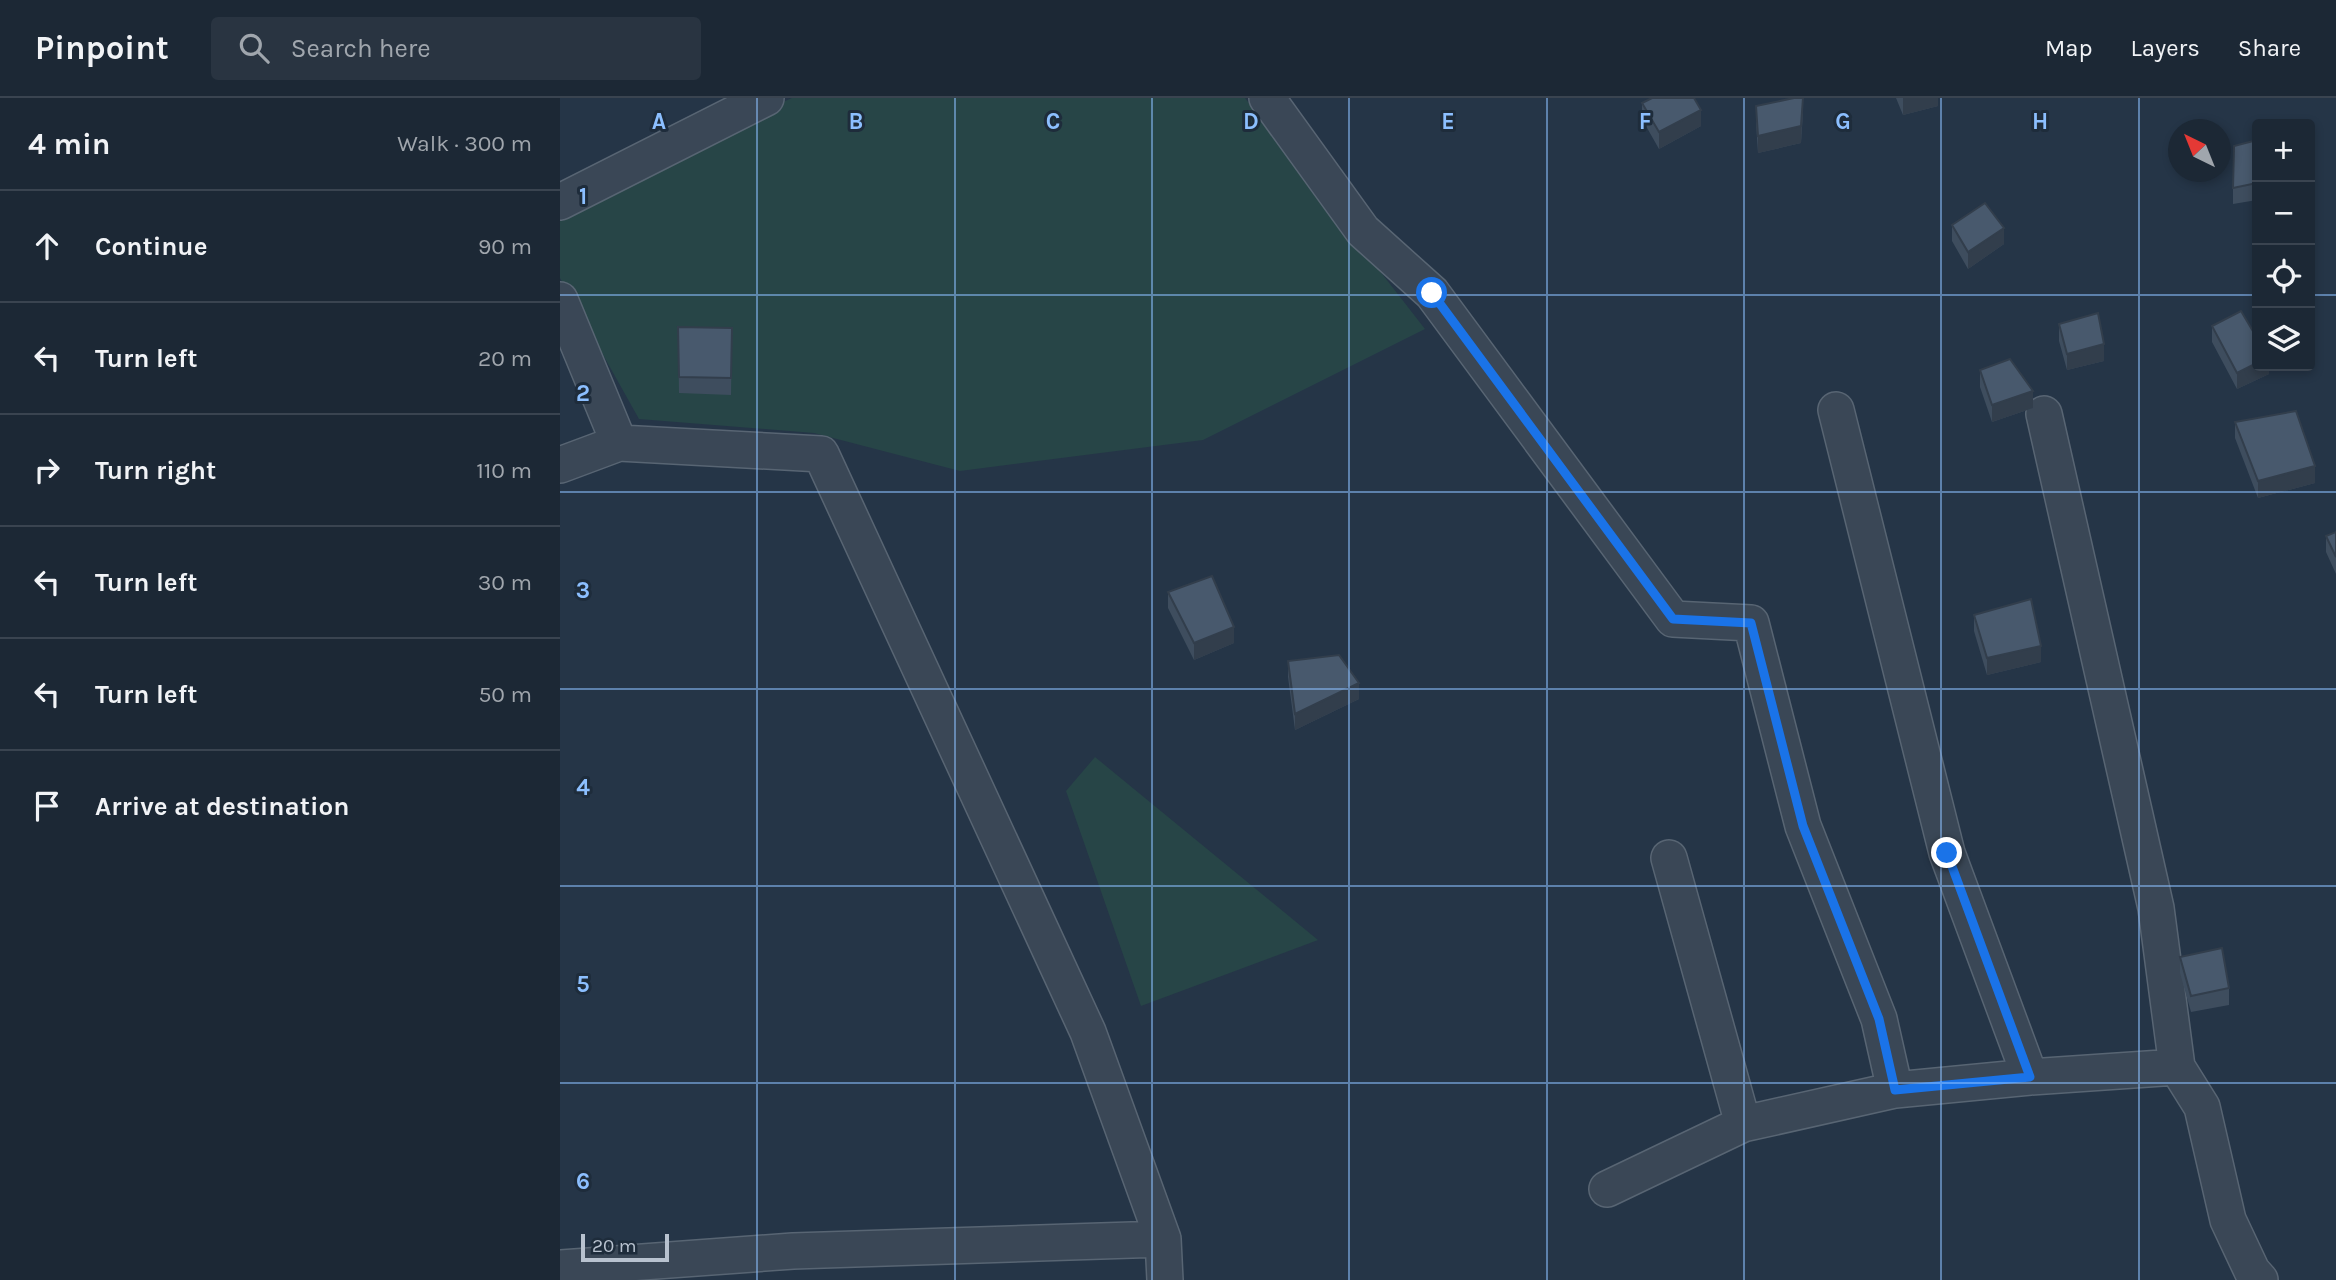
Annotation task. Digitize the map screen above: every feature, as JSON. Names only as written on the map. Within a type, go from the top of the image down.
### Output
[{"type":"street","points":[[560,202],[766,98]]},
{"type":"street","points":[[1267,98],[1363,231],[1432,293],[1673,619],[1751,623],[1803,826],[1879,1019],[1895,1090]]},
{"type":"street","points":[[560,300],[619,443]]},
{"type":"street","points":[[1836,411],[1947,853],[2030,1077]]},
{"type":"street","points":[[2044,414],[2156,908],[2177,1067],[2202,1107],[2228,1220],[2252,1271],[2260,1280]]},
{"type":"street","points":[[560,465],[619,443],[821,454],[1088,1032],[1163,1239],[1165,1280]]},
{"type":"street","points":[[1669,858],[1743,1124]]},
{"type":"street","points":[[1607,1189],[1743,1124],[1895,1090],[2177,1067]]},
{"type":"street","points":[[560,1268],[793,1251],[1163,1239]]},
{"type":"green space","points":[[792,98],[1245,98],[1425,329],[1203,440],[960,471],[814,433],[639,419],[560,278],[560,203]]},
{"type":"green space","points":[[1095,757],[1318,940],[1141,1006],[1066,791]]},
{"type":"building","points":[[1652,98],[1694,98],[1701,110],[1659,132],[1642,103]]},
{"type":"building","points":[[1803,98],[1801,126],[1758,136],[1756,106]]},
{"type":"building","points":[[2252,141],[2252,184],[2233,188],[2234,146]]},
{"type":"building","points":[[1985,203],[2004,228],[1968,252],[1952,225]]},
{"type":"building","points":[[2241,311],[2252,330],[2252,366],[2237,373],[2212,326]]},
{"type":"building","points":[[2098,313],[2104,344],[2067,354],[2059,324]]},
{"type":"building","points":[[678,327],[732,328],[731,378],[679,377]]},
{"type":"building","points":[[2010,359],[2033,391],[1992,405],[1980,370]]},
{"type":"building","points":[[2296,411],[2315,466],[2258,481],[2235,422]]},
{"type":"building","points":[[2336,532],[2336,557],[2326,536]]},
{"type":"building","points":[[1212,576],[1234,627],[1194,643],[1168,592]]},
{"type":"building","points":[[2031,599],[2041,646],[1987,658],[1974,615]]},
{"type":"building","points":[[1339,655],[1359,683],[1295,714],[1288,661]]},
{"type":"building","points":[[2222,948],[2229,988],[2191,996],[2180,957]]},
{"type":"route","points":[[1432,293],[1673,619],[1751,623],[1803,826],[1879,1019],[1895,1090],[2030,1077],[1947,853]]}]
